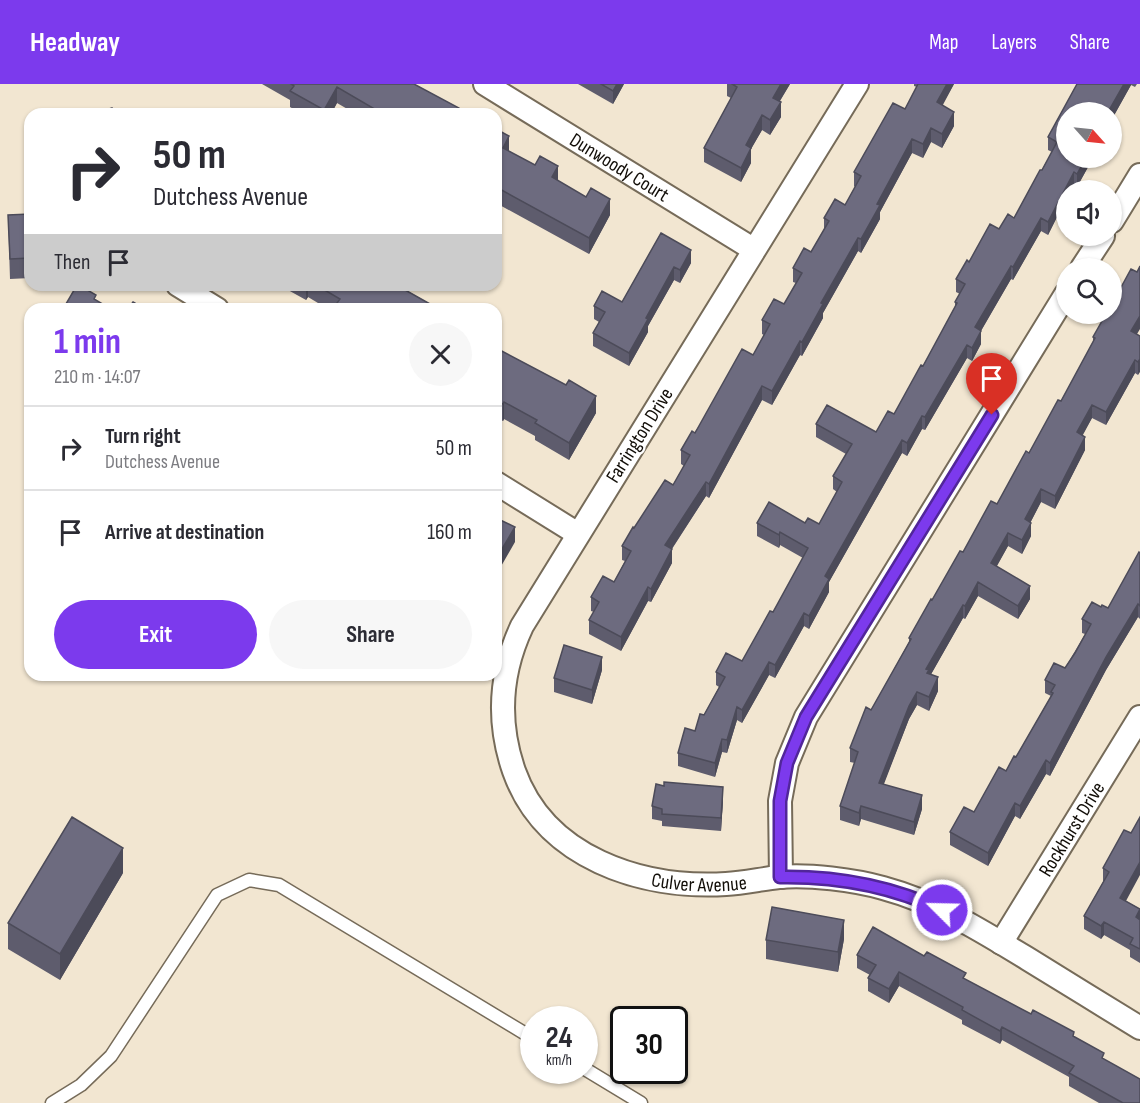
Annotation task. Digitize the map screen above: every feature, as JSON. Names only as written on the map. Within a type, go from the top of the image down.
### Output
[{"type":"street","name":"Dunwoody Court","points":[[485,84],[511,91],[753,249]]},
{"type":"street","name":"Farrington Drive","points":[[531,807],[520,787],[510,758],[503,723],[508,662],[522,626],[857,84]]},
{"type":"street","points":[[1122,205],[1140,175]]},
{"type":"street","points":[[188,291],[207,303]]},
{"type":"street","points":[[780,877],[780,801],[787,763],[806,717],[1056,310]]},
{"type":"street","points":[[502,487],[578,534]]},
{"type":"street","name":"Rockhurst Drive","points":[[1001,943],[1140,717]]},
{"type":"street","name":"Culver Avenue","points":[[531,807],[556,834],[580,852],[616,869],[647,879],[681,884],[726,884],[804,876],[881,887],[921,900],[963,920],[1140,1028]]},
{"type":"lane","points":[[52,1103],[81,1085],[111,1056],[217,895],[249,880],[279,885],[520,1031]]},
{"type":"lane","points":[[598,1078],[641,1103]]},
{"type":"building","points":[[291,84],[414,84],[459,108],[373,108],[337,87],[325,108],[320,108],[290,91],[294,86]]},
{"type":"building","points":[[601,84],[617,84],[613,91]]},
{"type":"building","points":[[732,84],[781,84],[773,98],[781,102],[770,120],[762,115],[746,145],[751,148],[741,168],[704,148],[737,87]]},
{"type":"building","points":[[918,84],[947,84],[937,102],[954,112],[942,134],[931,128],[923,144],[912,139],[877,204],[880,205],[861,239],[858,238],[802,342],[800,341],[772,391],[762,386],[709,484],[706,482],[665,545],[672,549],[651,589],[648,587],[621,637],[589,620],[599,602],[591,597],[603,576],[614,582],[631,551],[622,546],[665,480],[673,485],[690,455],[681,450],[692,431],[695,433],[742,349],[753,355],[770,324],[762,320],[774,299],[784,304],[802,273],[793,268],[804,248],[811,252],[829,221],[824,218],[835,199],[845,205],[861,176],[854,172],[893,103],[905,109]]},
{"type":"building","points":[[1077,84],[1124,84],[1114,102],[1067,102]]},
{"type":"building","points":[[1056,122],[1056,141],[1048,137]]},
{"type":"building","points":[[502,132],[509,136],[503,148],[535,165],[540,156],[558,166],[552,177],[586,197],[591,188],[610,199],[589,238],[502,190]]},
{"type":"building","points":[[1056,144],[1056,168],[1080,168],[1077,174],[1074,172],[1070,180],[1056,180],[1056,207],[1048,222],[1041,218],[975,327],[981,331],[972,348],[967,345],[907,443],[902,440],[825,576],[829,579],[809,616],[804,613],[775,665],[769,662],[742,710],[737,707],[727,740],[722,739],[715,763],[678,753],[685,728],[695,731],[700,714],[704,715],[725,677],[716,672],[726,653],[742,661],[770,611],[773,612],[808,548],[780,532],[779,535],[757,523],[769,502],[805,523],[808,518],[819,524],[842,482],[833,476],[852,444],[816,424],[827,405],[876,432],[888,411],[894,414],[957,303],[955,302],[965,284],[956,279],[967,260],[969,262],[990,224],[999,229],[1008,214],[1014,218]]},
{"type":"building","points":[[24,214],[24,258],[10,259],[8,215]]},
{"type":"building","points":[[661,233],[691,250],[680,270],[674,267],[629,353],[593,333],[605,312],[594,306],[602,291],[622,302]]},
{"type":"building","points":[[1140,266],[1140,316],[1131,331],[1140,336],[1140,359],[1138,362],[1135,360],[1106,412],[1092,405],[1077,432],[1085,437],[1055,496],[1041,489],[1025,519],[1031,523],[1022,540],[1008,533],[991,563],[1030,586],[1018,606],[978,582],[926,669],[929,670],[927,673],[938,677],[929,697],[917,692],[909,706],[879,783],[922,795],[914,822],[861,806],[859,813],[840,806],[858,752],[850,748],[866,707],[871,710],[911,639],[909,638],[960,551],[963,552],[991,501],[997,504],[1026,451],[1029,453],[1058,400],[1061,401],[1100,324],[1122,324],[1122,286],[1131,269],[1137,272]]},
{"type":"building","points":[[74,291],[89,291],[96,295],[94,299],[101,303],[66,303]]},
{"type":"building","points":[[326,291],[407,291],[428,303],[337,303],[340,299]]},
{"type":"building","points":[[502,351],[566,385],[569,380],[596,396],[569,443],[535,423],[537,420],[504,402],[503,404]]},
{"type":"building","points":[[502,521],[515,527],[502,549]]},
{"type":"building","points":[[1139,552],[1140,606],[1138,604],[1106,657],[1050,763],[1046,760],[1020,806],[1015,803],[988,853],[950,832],[964,807],[974,812],[999,767],[1006,771],[1014,756],[1016,757],[1053,693],[1051,692],[1055,685],[1045,680],[1054,663],[1065,668],[1091,624],[1082,619],[1092,602],[1108,608]]},
{"type":"building","points":[[564,645],[602,657],[592,690],[554,678]]},
{"type":"building","points":[[664,782],[723,787],[721,818],[662,814],[662,809],[652,806],[656,784],[664,786]]},
{"type":"building","points":[[72,817],[123,848],[60,954],[8,923]]},
{"type":"building","points":[[1140,817],[1140,862],[1120,898],[1140,909],[1136,917],[1140,920],[1140,949],[1130,944],[1133,938],[1104,922],[1101,926],[1084,916],[1109,872],[1103,868],[1124,830],[1131,833]]},
{"type":"building","points":[[772,907],[844,920],[838,952],[766,940]]},
{"type":"building","points":[[873,927],[924,956],[927,952],[966,973],[963,978],[1031,1014],[1033,1010],[1074,1032],[1073,1036],[1104,1053],[1102,1058],[1140,1079],[1140,1103],[1123,1103],[1069,1073],[1074,1066],[1002,1027],[1000,1031],[962,1010],[963,1007],[899,972],[889,989],[868,978],[876,965],[857,955]]},
{"type":"route","points":[[942,910],[921,900],[881,887],[804,876],[780,877],[780,801],[787,763],[806,717],[992,415]]}]
